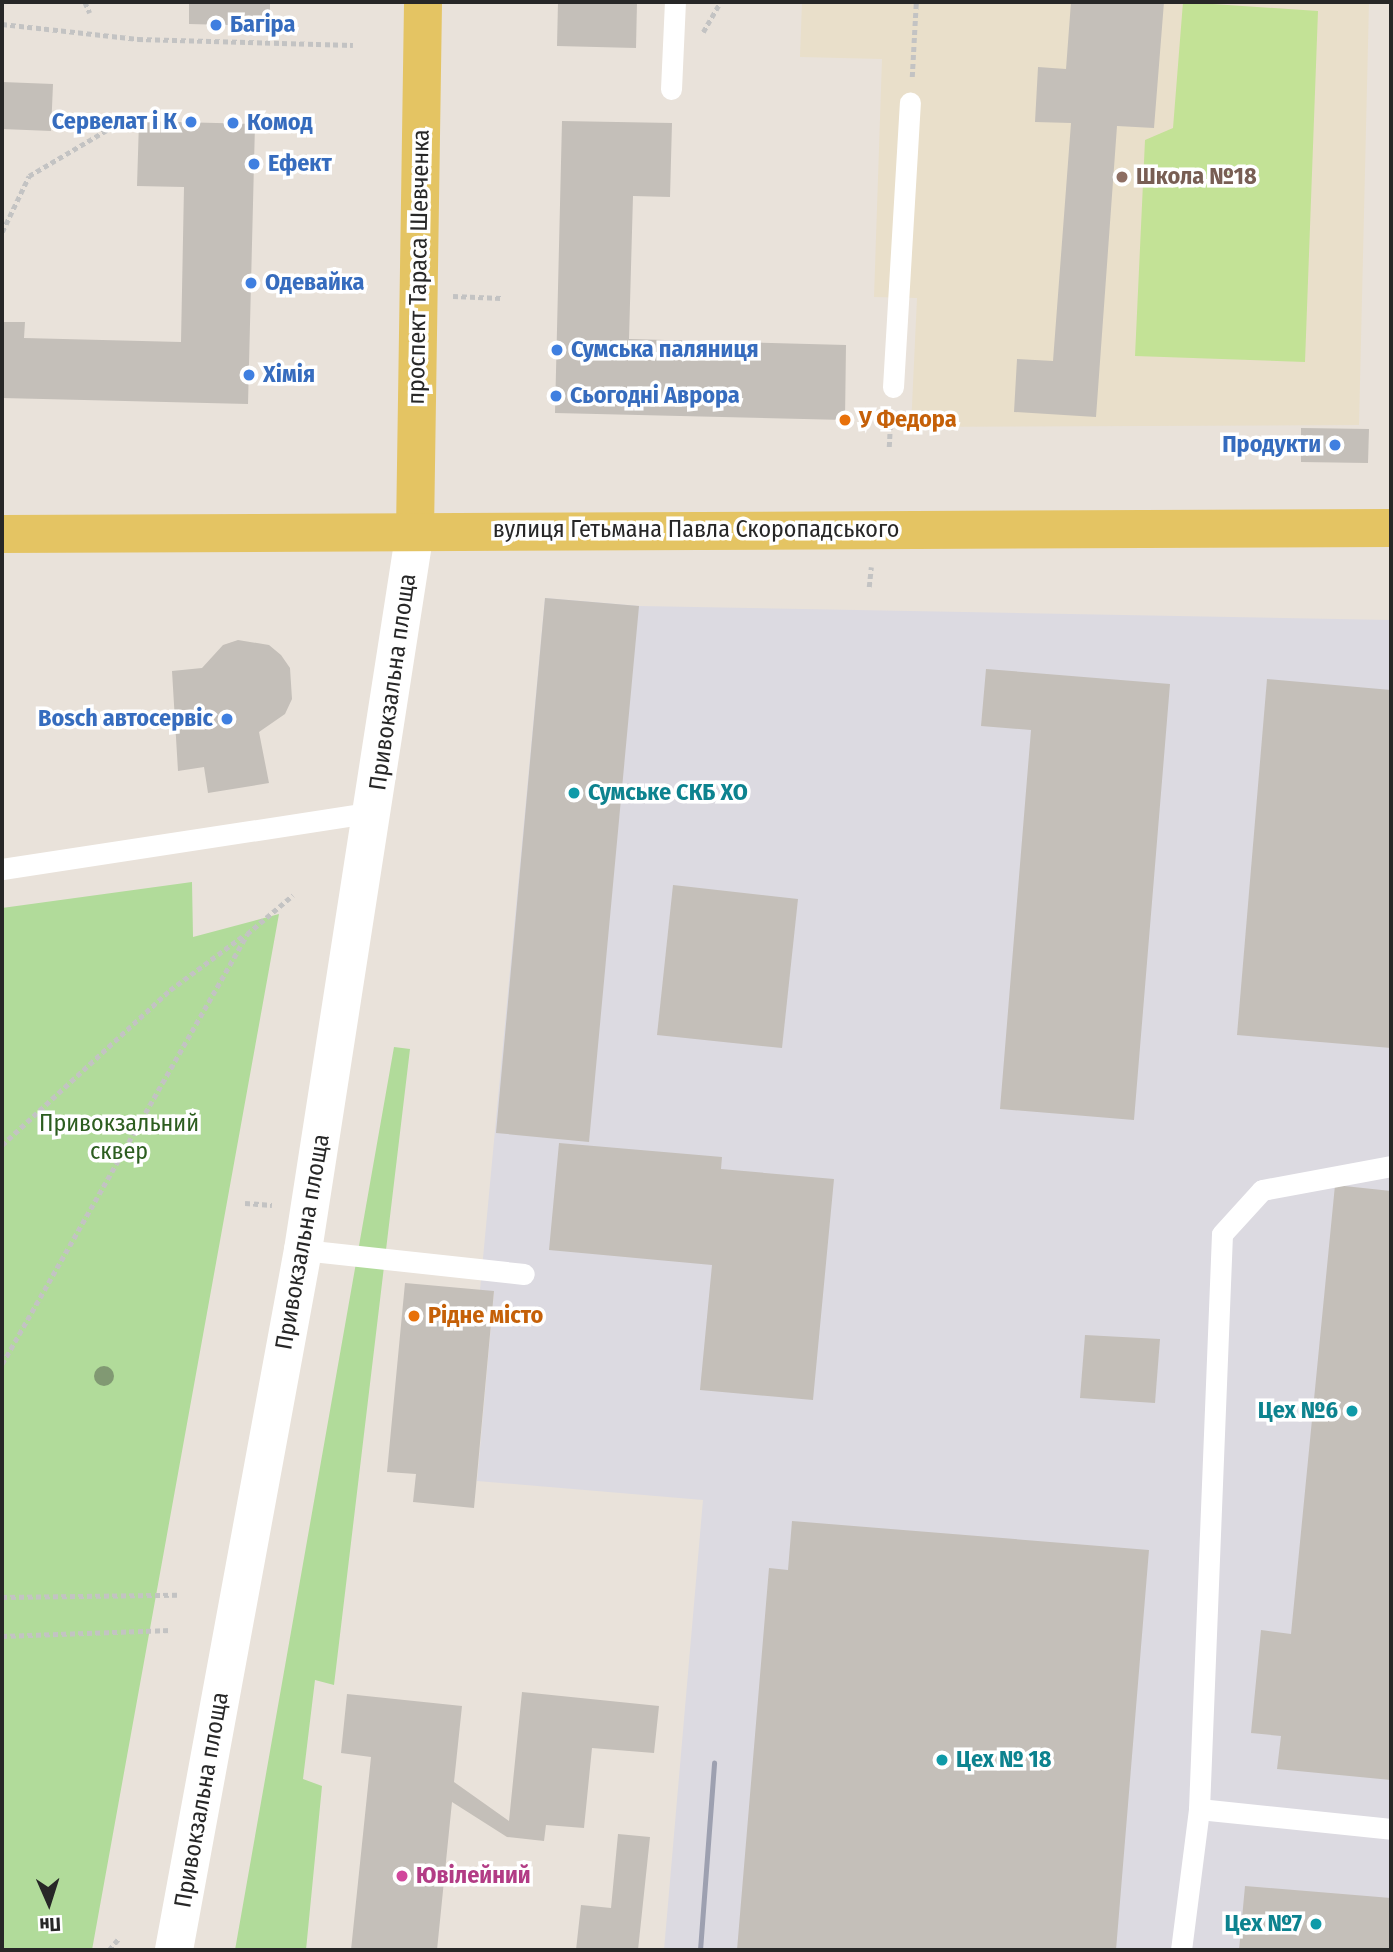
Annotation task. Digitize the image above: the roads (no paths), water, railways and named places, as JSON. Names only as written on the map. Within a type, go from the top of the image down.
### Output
[{"type":"main road","name":"проспект Тараса Шевченка","points":[[415,531],[423,2]]},
{"type":"main road","name":"вулиця Гетьмана Павла Скоропадського","points":[[2,534],[1391,528]]},
{"type":"main road","name":"Привокзальна площа","points":[[174,1950],[303,1250],[374,812],[415,531]]},
{"type":"lane","points":[[671,89],[675,2]]},
{"type":"lane","points":[[893,387],[910,103]]},
{"type":"lane","points":[[2,869],[374,812]]},
{"type":"lane","points":[[1181,1950],[1199,1809],[1222,1234],[1262,1190],[1391,1166]]},
{"type":"lane","points":[[303,1250],[524,1274]]},
{"type":"lane","points":[[1199,1809],[1391,1829]]},
{"type":"railway","points":[[700,1950],[714,1763]]},
{"type":"place","name":"Багіра","points":[[216,25]]},
{"type":"place","name":"Сервелат і К","points":[[191,122]]},
{"type":"place","name":"Комод","points":[[233,123]]},
{"type":"place","name":"Ефект","points":[[254,164]]},
{"type":"place","name":"Школа №18","points":[[1122,177]]},
{"type":"place","name":"Одевайка","points":[[251,283]]},
{"type":"place","name":"Сумська паляниця","points":[[557,350]]},
{"type":"place","name":"Хімія","points":[[249,375]]},
{"type":"place","name":"Сьогодні Аврора","points":[[556,396]]},
{"type":"place","name":"У Федора","points":[[845,420]]},
{"type":"place","name":"Продукти","points":[[1335,445]]},
{"type":"place","name":"Bosch автосервіс","points":[[227,719]]},
{"type":"place","name":"Сумське СКБ ХО","points":[[574,793]]},
{"type":"place","name":"Рідне місто","points":[[414,1316]]},
{"type":"place","name":"Цех №6","points":[[1352,1411]]},
{"type":"place","name":"Цех № 18","points":[[942,1760]]},
{"type":"place","name":"Ювілейний","points":[[402,1876]]},
{"type":"place","name":"Цех №7","points":[[1316,1924]]},
{"type":"park label","name":"Привокзальний сквер","points":[[119,1138]]}]
